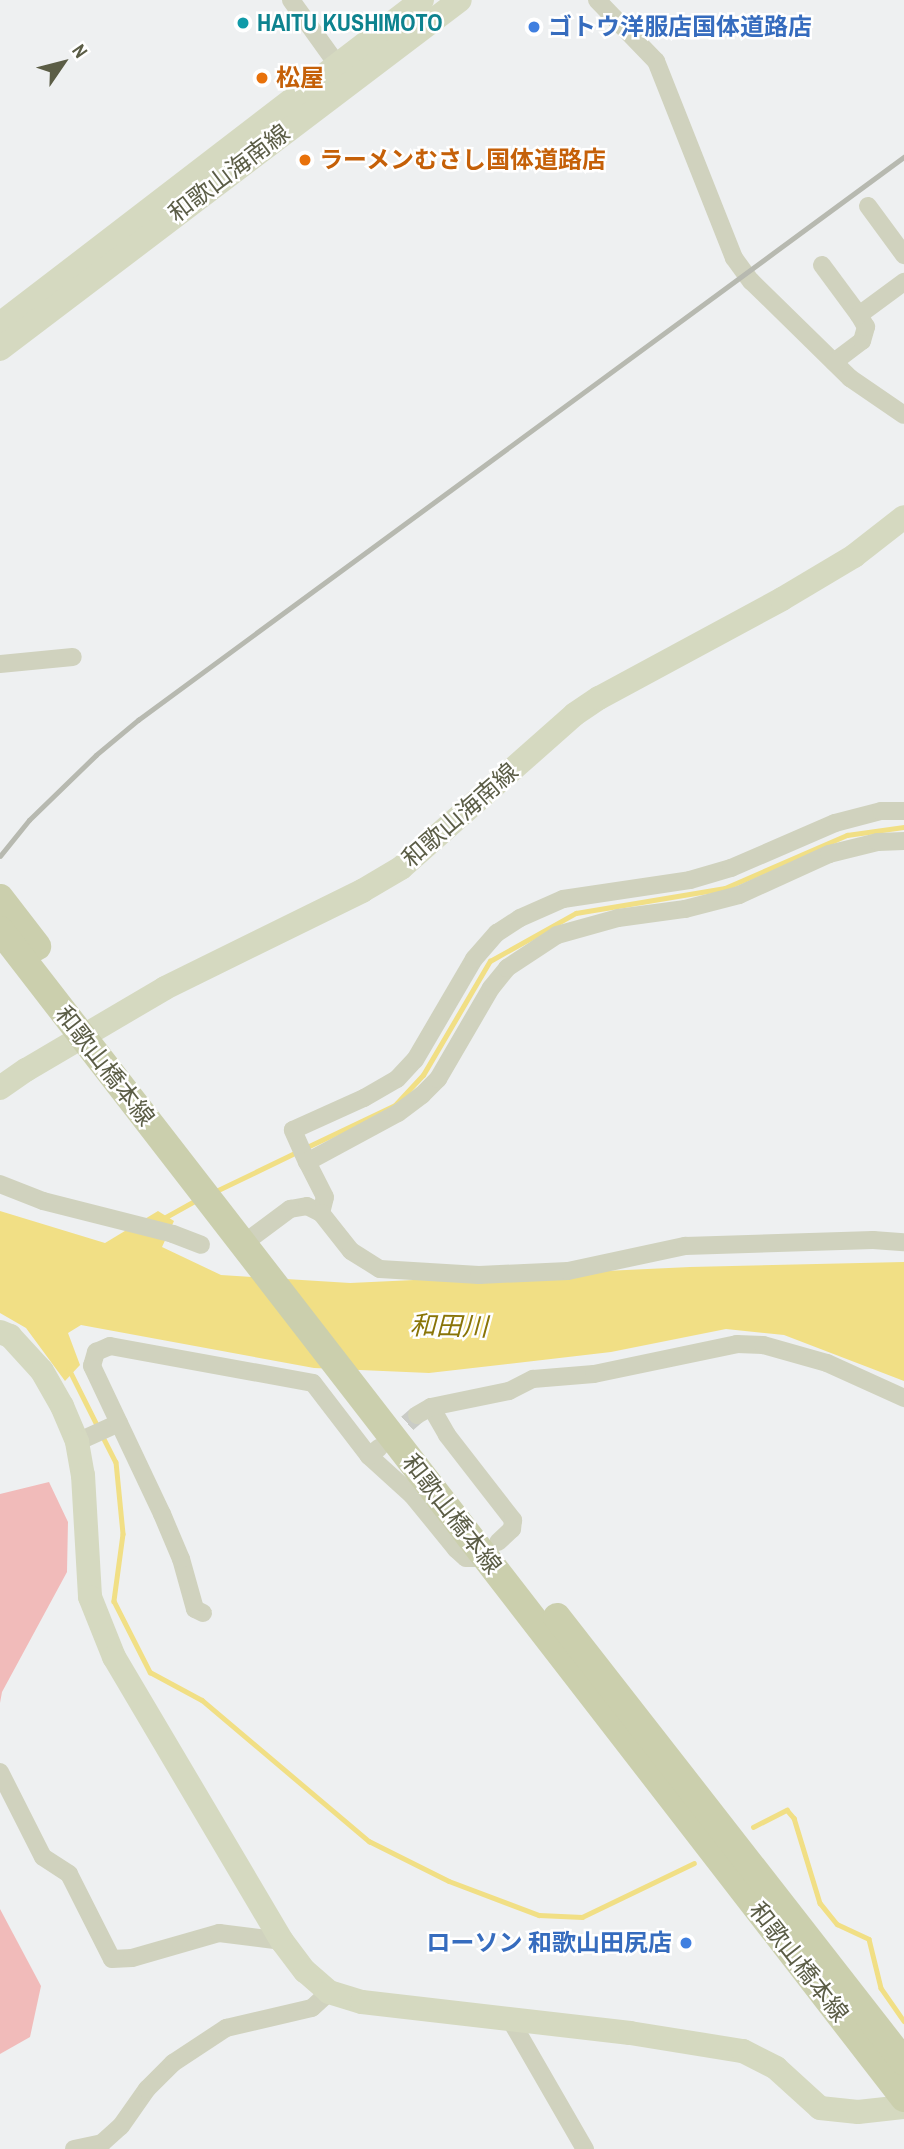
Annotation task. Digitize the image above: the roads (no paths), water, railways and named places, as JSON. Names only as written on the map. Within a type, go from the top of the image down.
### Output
[{"type":"main road","name":"和歌山海南線","points":[[0,349],[343,73],[422,0]]},
{"type":"main road","name":"和歌山海南線","points":[[0,324],[343,73],[460,0]]},
{"type":"main road","name":"和歌山海南線","points":[[0,1088],[217,960],[362,891],[401,868],[575,715],[599,698],[823,575],[854,556],[904,517]]},
{"type":"main road","name":"和歌山橋本線","points":[[0,898],[91,1032],[363,1384],[491,1548],[904,2062]]},
{"type":"main road","name":"和歌山橋本線","points":[[0,930],[91,1032]]},
{"type":"main road","points":[[0,1332],[10,1336],[42,1371],[83,1438],[90,1597],[114,1657],[282,1941],[305,1970],[329,1992],[362,2003],[630,2033],[743,2051],[776,2068],[820,2108],[858,2112],[904,2107]]},
{"type":"main road","name":"和歌山橋本線","points":[[491,1548],[904,2098]]},
{"type":"street","points":[[291,0],[343,73]]},
{"type":"street","points":[[597,0],[656,61],[734,257],[751,281],[850,377],[904,415]]},
{"type":"street","points":[[868,206],[904,255]]},
{"type":"street","points":[[822,265],[866,327],[862,341],[834,362]]},
{"type":"street","points":[[859,315],[904,282]]},
{"type":"street","points":[[0,664],[73,657]]},
{"type":"street","points":[[321,1213],[325,1197],[293,1130],[364,1098],[397,1079],[415,1060],[484,946],[497,933],[542,906],[562,899],[690,880],[731,868],[835,823],[881,811],[904,811]]},
{"type":"street","points":[[307,1162],[398,1113],[422,1096],[438,1079],[491,988],[507,968],[557,934],[604,920],[685,909],[740,895],[829,854],[878,842],[904,841]]},
{"type":"street","points":[[0,1184],[43,1202],[173,1234],[201,1245]]},
{"type":"street","points":[[256,1244],[290,1209],[307,1206],[321,1213],[351,1251],[380,1269],[479,1275],[568,1271],[685,1246],[904,1242]]},
{"type":"street","points":[[203,1613],[195,1609],[181,1559],[114,1424],[92,1366],[96,1352],[110,1346],[313,1383],[374,1452],[378,1467],[412,1494],[466,1558],[477,1558],[491,1548],[512,1529],[513,1520],[447,1435],[424,1411],[509,1391],[533,1379],[594,1374],[737,1344],[763,1345],[827,1363],[904,1398]]},
{"type":"street","points":[[83,1438],[114,1424]]},
{"type":"street","points":[[0,1772],[43,1857],[69,1874],[112,1959],[131,1958],[219,1933],[282,1941]]},
{"type":"street","points":[[83,2148],[102,2143],[121,2126],[147,2090],[173,2063],[226,2028],[312,2008],[329,1992]]},
{"type":"street","points":[[511,2021],[585,2149]]},
{"type":"water","name":"和田川","points":[[0,1211],[105,1243],[158,1211],[174,1221],[162,1247],[221,1275],[350,1283],[690,1267],[904,1262],[904,1381],[784,1335],[726,1329],[611,1352],[429,1373],[314,1368],[81,1325],[68,1333],[80,1365],[65,1381],[26,1328],[0,1313]]},
{"type":"waterway","points":[[305,1148],[395,1105],[423,1075],[490,961],[576,913],[725,888],[847,835],[904,827]]},
{"type":"waterway","points":[[214,1192],[297,1152]]},
{"type":"waterway","points":[[164,1218],[196,1200]]},
{"type":"waterway","points":[[69,1369],[98,1427]]},
{"type":"waterway","points":[[102,1435],[116,1462],[123,1534],[114,1601],[150,1672],[202,1700],[369,1841],[449,1881],[539,1915],[582,1917],[694,1863]]},
{"type":"waterway","points":[[753,1827],[787,1810],[794,1818],[820,1903],[837,1924],[869,1939],[881,1988],[904,2021]]},
{"type":"tunnel","points":[[387,1441],[417,1415]]},
{"type":"railway","points":[[0,856],[29,820],[96,755],[138,720],[904,157]]},
{"type":"place","name":"HAITU KUSHIMOTO","points":[[243,23]]},
{"type":"place","name":"ゴトウ洋服店国体道路店","points":[[534,27]]},
{"type":"place","name":"松屋","points":[[262,78]]},
{"type":"place","name":"ラーメンむさし国体道路店","points":[[305,160]]},
{"type":"place","name":"ローソン 和歌山田尻店","points":[[686,1943]]}]
